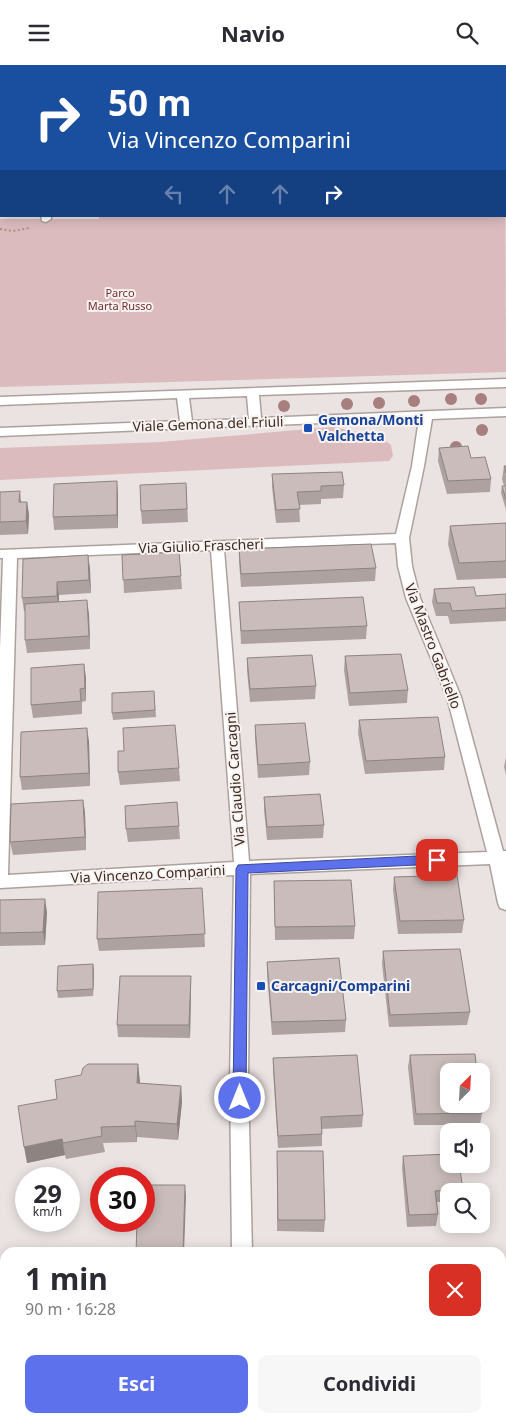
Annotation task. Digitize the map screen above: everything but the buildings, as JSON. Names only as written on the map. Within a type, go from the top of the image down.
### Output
[{"type":"street","points":[[0,401],[506,383]]},
{"type":"street","points":[[252,392],[255,423]]},
{"type":"street","points":[[183,394],[186,425]]},
{"type":"street","name":"Viale Gemona del Friuli","points":[[0,432],[506,412]]},
{"type":"street","name":"Via Mastro Gabriello","points":[[426,415],[418,465],[402,538],[409,587],[454,697],[501,857],[506,903]]},
{"type":"street","name":"Via Giulio Frascheri","points":[[5,554],[402,538]]},
{"type":"street","name":"Via Claudio Carcagni","points":[[217,545],[242,869],[239,1079],[242,1247]]},
{"type":"street","points":[[0,882],[5,554]]},
{"type":"street","name":"Via Vincenzo Comparini","points":[[0,882],[501,857]]},
{"type":"path","points":[[0,229],[12,231],[44,226],[46,218]]},
{"type":"green space","name":"Parco Marta Russo","points":[[99,217],[505,217],[506,372],[0,387],[0,219],[99,219]]},
{"type":"green space","points":[[332,427],[379,436],[391,445],[393,456],[389,461],[0,480],[0,448],[160,442]]},
{"type":"place","name":"Gemona/Monti Valchetta","points":[[308,428]]},
{"type":"place","name":"Carcagni/Comparini","points":[[261,986]]},
{"type":"route","points":[[240,1098],[242,869],[437,860]]}]
